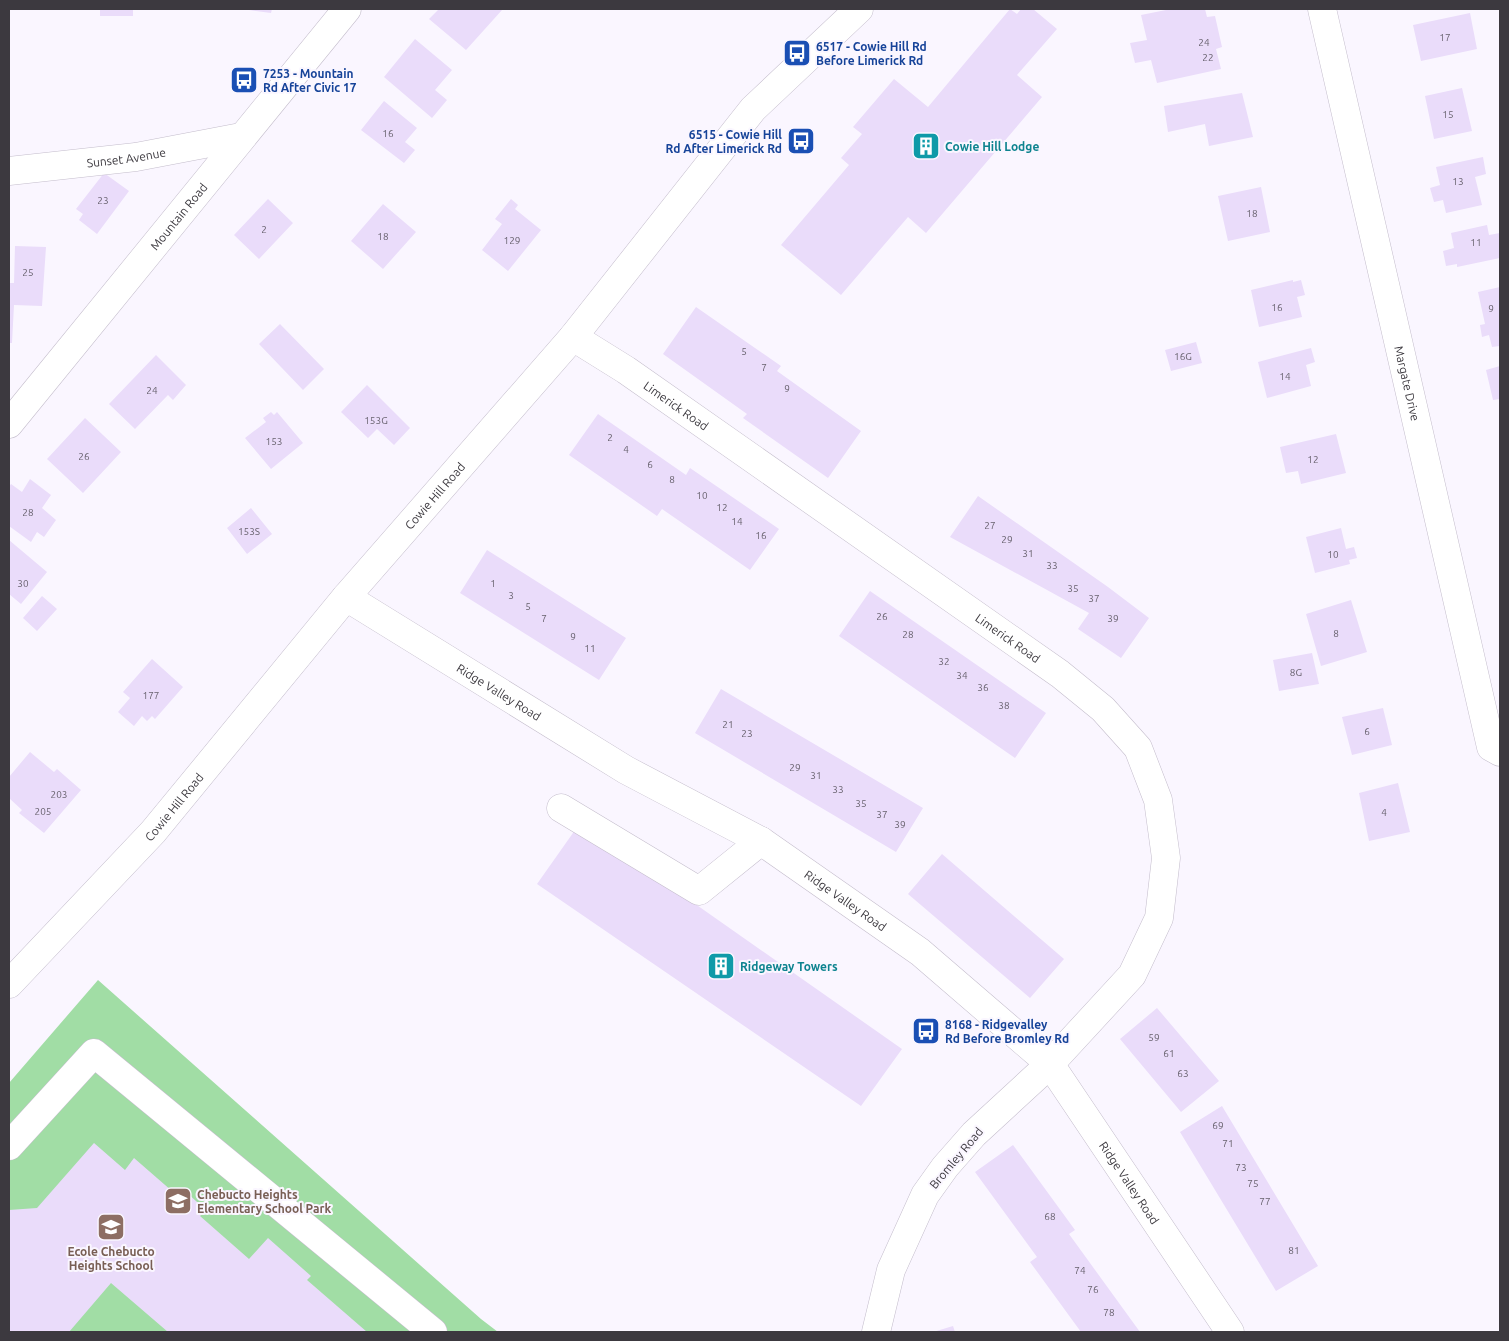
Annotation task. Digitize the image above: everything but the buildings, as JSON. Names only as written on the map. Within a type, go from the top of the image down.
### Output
[{"type":"street","name":"Mountain Road","points":[[9,424],[347,9]]},
{"type":"street","name":"Cowie Hill Road","points":[[9,984],[153,832],[346,597],[572,338],[753,109],[859,9]]},
{"type":"street","name":"Margate Drive","points":[[1322,9],[1491,747],[1500,752]]},
{"type":"street","name":"Sunset Avenue","points":[[9,171],[136,156],[241,137]]},
{"type":"street","name":"Limerick Road","points":[[572,338],[634,376],[1060,674],[1103,709],[1138,748],[1158,800],[1166,858],[1159,918],[1132,975],[1050,1064]]},
{"type":"street","name":"Ridge Valley Road","points":[[346,597],[626,770],[761,841],[920,952],[1050,1064],[1230,1332]]},
{"type":"street","points":[[561,808],[699,891],[761,841]]},
{"type":"street","points":[[9,1146],[94,1053],[433,1332]]},
{"type":"street","name":"Bromley Road","points":[[876,1332],[891,1270],[925,1195],[945,1167],[974,1134],[1050,1064]]},
{"type":"green space","name":"Chebucto Heights Elementary School Park","points":[[98,980],[498,1332],[9,1332],[9,1083]]},
{"type":"place","name":"6517 - Cowie Hill Rd Before Limerick Rd","points":[[797,53]]},
{"type":"place","name":"7253 - Mountain Rd After Civic 17","points":[[244,80]]},
{"type":"place","name":"6515 - Cowie Hill Rd After Limerick Rd","points":[[801,141]]},
{"type":"place","name":"Cowie Hill Lodge","points":[[926,146]]},
{"type":"place","name":"Ridgeway Towers","points":[[721,966]]},
{"type":"place","name":"8168 - Ridgevalley Rd Before Bromley Rd","points":[[926,1031]]},
{"type":"place","name":"Chebucto Heights Elementary School Park","points":[[178,1201]]},
{"type":"place","name":"Ecole Chebucto Heights School","points":[[111,1227]]}]
